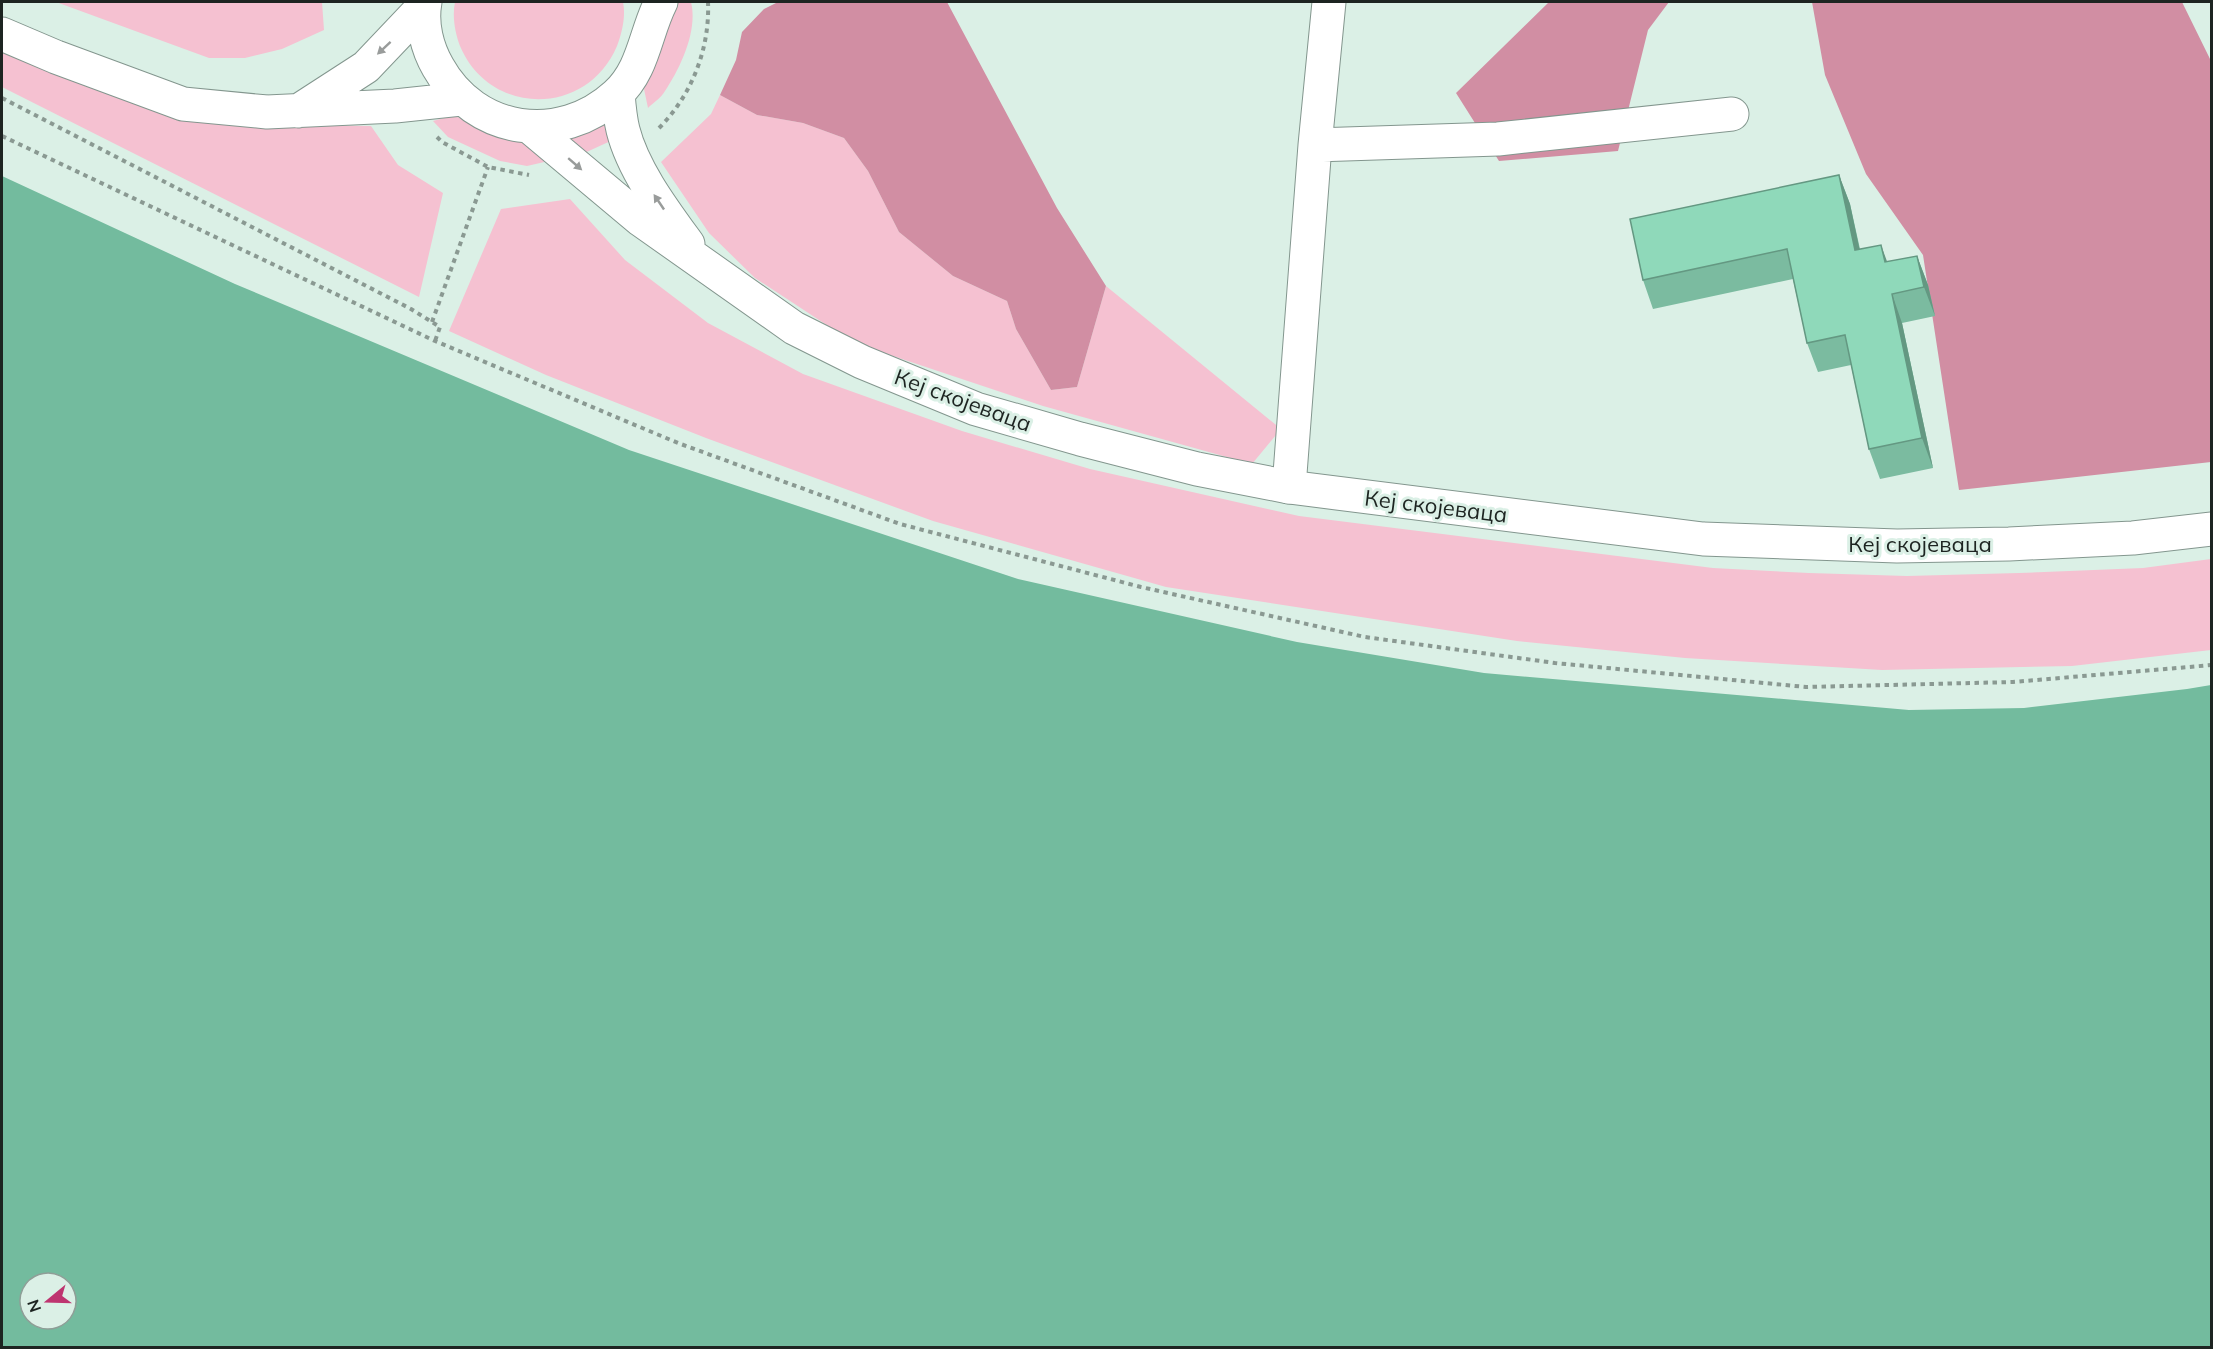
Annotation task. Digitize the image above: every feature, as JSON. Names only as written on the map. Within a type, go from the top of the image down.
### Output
[{"type":"main road","points":[[1288,487],[1315,145],[1329,2]]},
{"type":"main road","points":[[424,4],[425,32],[432,57],[445,79],[462,99],[482,113],[505,123],[530,127],[554,126],[578,120],[600,109],[618,93],[633,74],[643,54],[653,11]]},
{"type":"main road","points":[[298,111],[366,67],[424,4]]},
{"type":"main road","points":[[2,34],[56,57],[183,104],[267,112],[395,106],[462,99]]},
{"type":"main road","name":"Кеј скојеваца","points":[[618,93],[620,117],[630,152],[653,194],[705,267]]},
{"type":"main road","points":[[1315,145],[1498,139],[1732,114]]},
{"type":"main road","name":"Кеј скојеваца","points":[[530,127],[641,220],[794,328],[862,362],[976,409],[1197,469],[1288,487],[1703,539],[1897,546],[2010,544],[2133,538],[2211,529]]},
{"type":"path","points":[[2,98],[371,287],[440,327],[435,341]]},
{"type":"path","points":[[2,136],[435,341],[678,443],[900,525],[1141,587],[1365,637],[1555,663],[1806,687],[2013,682],[2211,665]]},
{"type":"path","points":[[432,322],[488,166]]},
{"type":"shaded area","points":[[56,2],[322,2],[324,30],[282,49],[245,58],[209,58]]},
{"type":"shaded area","points":[[455,2],[623,2],[624,19],[617,46],[603,69],[584,86],[562,96],[538,99],[515,96],[493,86],[474,69],[460,46],[457,36],[454,19]]},
{"type":"shaded area","points":[[677,2],[691,2],[693,13],[687,48],[671,81],[661,96],[648,108],[644,89],[649,62]]},
{"type":"shaded area","points":[[778,2],[947,2],[1057,208],[1106,286],[1077,387],[1051,390],[1016,329],[1007,301],[953,276],[899,232],[868,171],[844,138],[803,123],[757,115],[720,95],[736,60],[742,32],[764,9]]},
{"type":"shaded area","points":[[1549,2],[1669,2],[1648,30],[1618,151],[1499,161],[1456,93]]},
{"type":"shaded area","points":[[1812,2],[2182,2],[2211,61],[2211,462],[1959,490],[1923,255],[1866,174],[1825,75]]},
{"type":"shaded area","points":[[2,44],[309,125],[371,126],[398,165],[443,193],[419,297],[2,87]]},
{"type":"shaded area","points":[[720,95],[757,115],[803,123],[844,138],[868,171],[899,232],[953,276],[1007,301],[1016,329],[1051,390],[1077,387],[1106,286],[1281,429],[1252,464],[1043,406],[854,343],[755,278],[709,233],[661,162],[711,114]]},
{"type":"shaded area","points":[[609,112],[615,139],[580,155],[560,136]]},
{"type":"shaded area","points":[[451,116],[479,121],[534,144],[553,160],[527,166],[500,161],[448,137],[433,121]]},
{"type":"shaded area","points":[[2,176],[235,284],[629,450],[1018,579],[1297,642],[1484,673],[1909,710],[2024,708],[2211,685],[2211,1347],[2,1347]]},
{"type":"shaded area","points":[[570,199],[625,260],[708,323],[803,374],[962,431],[1090,469],[1299,516],[1713,568],[1907,576],[2143,568],[2211,559],[2211,650],[2072,666],[1882,670],[1685,658],[1517,641],[1166,587],[933,521],[706,438],[546,375],[449,331],[501,209]]},
{"type":"building","points":[[1839,175],[1855,250],[1881,245],[1885,262],[1917,256],[1924,287],[1892,294],[1922,438],[1869,449],[1845,335],[1807,343],[1787,249],[1643,280],[1630,219]]}]
